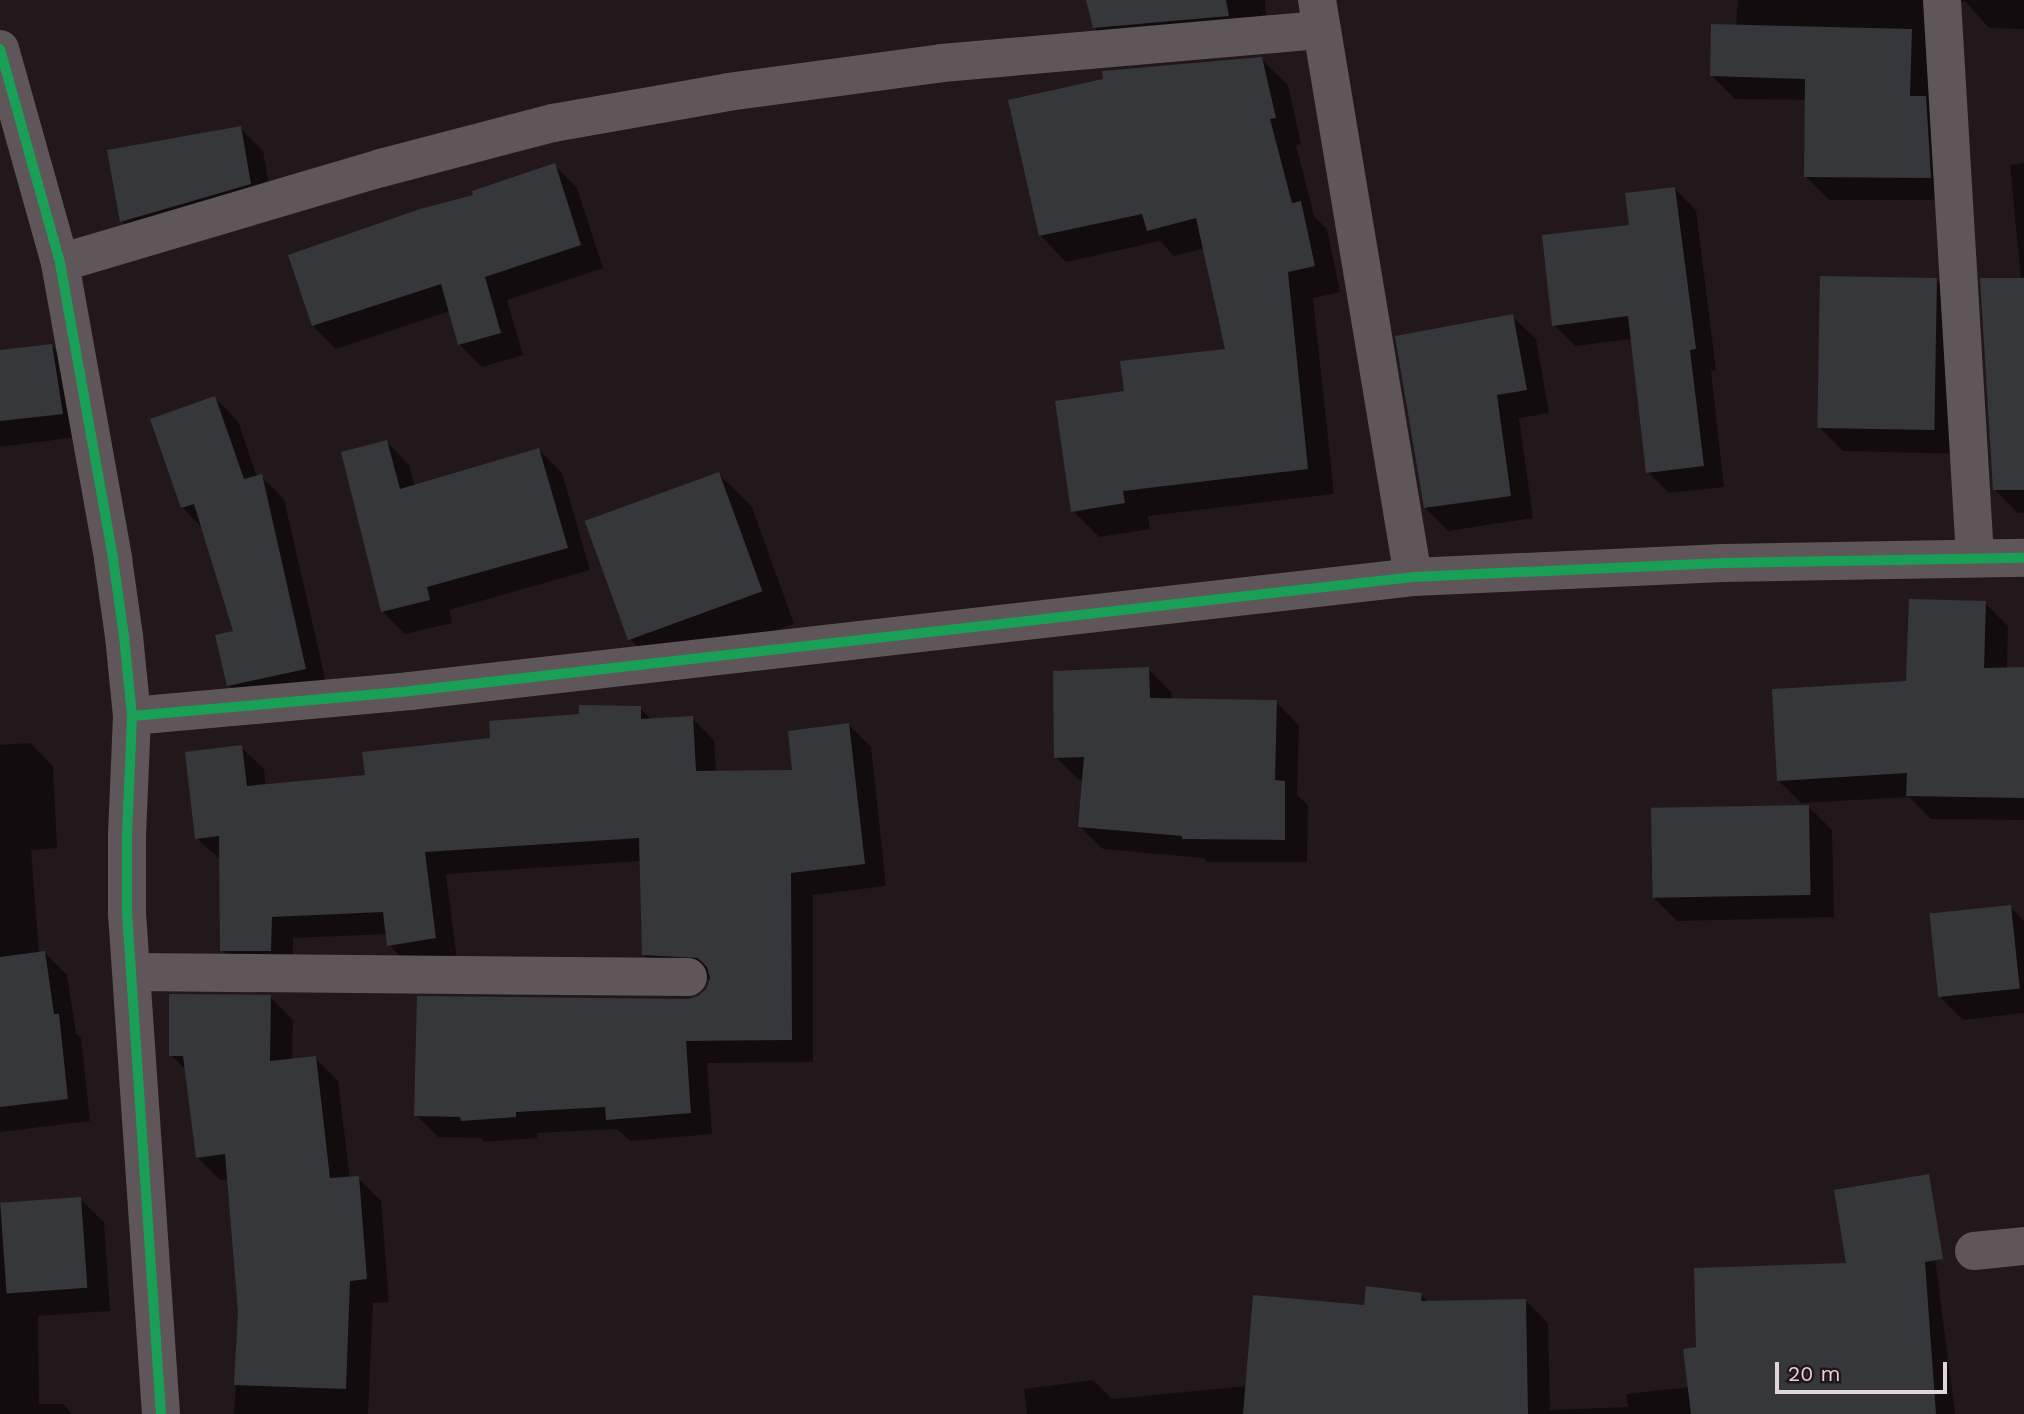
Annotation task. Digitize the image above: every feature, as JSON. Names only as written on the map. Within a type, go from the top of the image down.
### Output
[{"type":"street","points":[[1942,0],[1975,558]]},
{"type":"street","points":[[60,263],[381,168],[553,123],[728,92],[1319,15],[1413,577]]},
{"type":"street","points":[[0,49],[60,263],[113,559],[132,716],[127,834],[132,972],[161,1414]]},
{"type":"street","points":[[132,716],[410,691],[1413,577],[1723,563],[2024,558]]},
{"type":"street","points":[[132,972],[688,977]]},
{"type":"street","points":[[1974,1251],[2024,1246]]},
{"type":"building","points":[[1086,0],[1226,0],[1229,16],[1093,28]]},
{"type":"building","points":[[1711,24],[1912,29],[1910,96],[1926,96],[1931,178],[1804,177],[1805,79],[1710,76]]},
{"type":"building","points":[[1262,57],[1276,118],[1270,119],[1292,203],[1301,201],[1315,266],[1288,272],[1308,469],[1123,491],[1125,503],[1071,512],[1055,401],[1124,391],[1120,361],[1225,349],[1196,218],[1147,231],[1142,214],[1039,236],[1008,100],[1103,79],[1102,71]]},
{"type":"building","points":[[241,126],[251,184],[120,222],[107,150]]},
{"type":"building","points":[[555,163],[581,245],[485,277],[501,333],[458,345],[441,284],[312,326],[288,255],[420,209],[473,195],[472,191]]},
{"type":"building","points":[[1675,187],[1696,349],[1690,350],[1704,466],[1646,473],[1628,316],[1552,326],[1542,235],[1629,225],[1625,193]]},
{"type":"building","points":[[1820,276],[1937,278],[1934,430],[1817,428]]},
{"type":"building","points":[[1980,278],[2024,278],[2024,490],[1993,490]]},
{"type":"building","points":[[1513,314],[1527,390],[1497,395],[1511,496],[1424,508],[1395,336]]},
{"type":"building","points":[[52,344],[63,414],[0,421],[0,350]]},
{"type":"building","points":[[215,396],[244,479],[262,474],[306,669],[227,686],[215,635],[233,631],[194,504],[181,508],[150,419]]},
{"type":"building","points":[[387,440],[400,489],[539,448],[568,548],[427,587],[430,600],[381,612],[341,452]]},
{"type":"building","points":[[719,472],[762,591],[628,640],[585,521]]},
{"type":"building","points":[[1909,599],[1986,601],[1984,668],[2024,667],[2024,798],[1906,796],[1907,773],[1777,781],[1772,689],[1906,681]]},
{"type":"building","points":[[1149,667],[1150,698],[1277,700],[1275,780],[1285,781],[1285,840],[1182,839],[1182,836],[1078,827],[1084,757],[1054,758],[1053,671]]},
{"type":"building","points":[[579,705],[641,706],[641,719],[693,716],[696,771],[792,770],[788,731],[849,723],[865,864],[791,873],[792,1040],[686,1041],[691,1113],[606,1120],[605,1107],[516,1112],[516,1117],[461,1121],[460,1117],[414,1116],[417,996],[688,999],[698,996],[706,989],[710,978],[707,967],[698,958],[642,955],[639,838],[425,852],[436,938],[387,946],[383,912],[272,917],[271,951],[220,951],[219,836],[195,839],[185,752],[242,745],[247,786],[365,775],[362,752],[490,738],[489,721],[579,714]]},
{"type":"building","points":[[1809,805],[1811,895],[1653,898],[1651,808]]},
{"type":"building","points":[[2011,905],[2020,989],[1938,997],[1929,914]]},
{"type":"building","points":[[45,951],[54,1014],[59,1014],[68,1099],[0,1107],[0,957]]},
{"type":"building","points":[[169,994],[271,995],[270,1061],[316,1056],[330,1178],[359,1176],[367,1279],[350,1281],[346,1389],[234,1385],[238,1312],[225,1154],[196,1158],[183,1056],[169,1056]]},
{"type":"building","points":[[1929,1174],[1943,1259],[1925,1262],[1936,1414],[1691,1414],[1683,1349],[1696,1347],[1694,1268],[1846,1263],[1834,1190]]},
{"type":"building","points":[[81,1197],[87,1288],[7,1293],[0,1203]]},
{"type":"building","points":[[1366,1286],[1422,1293],[1421,1301],[1526,1299],[1528,1414],[1243,1414],[1253,1295],[1364,1305]]},
{"type":"cycle path","points":[[0,49],[60,263],[113,559],[124,636],[132,716],[127,913],[161,1414]]},
{"type":"cycle path","points":[[132,716],[410,691],[1413,577],[1723,563],[2024,558]]}]
